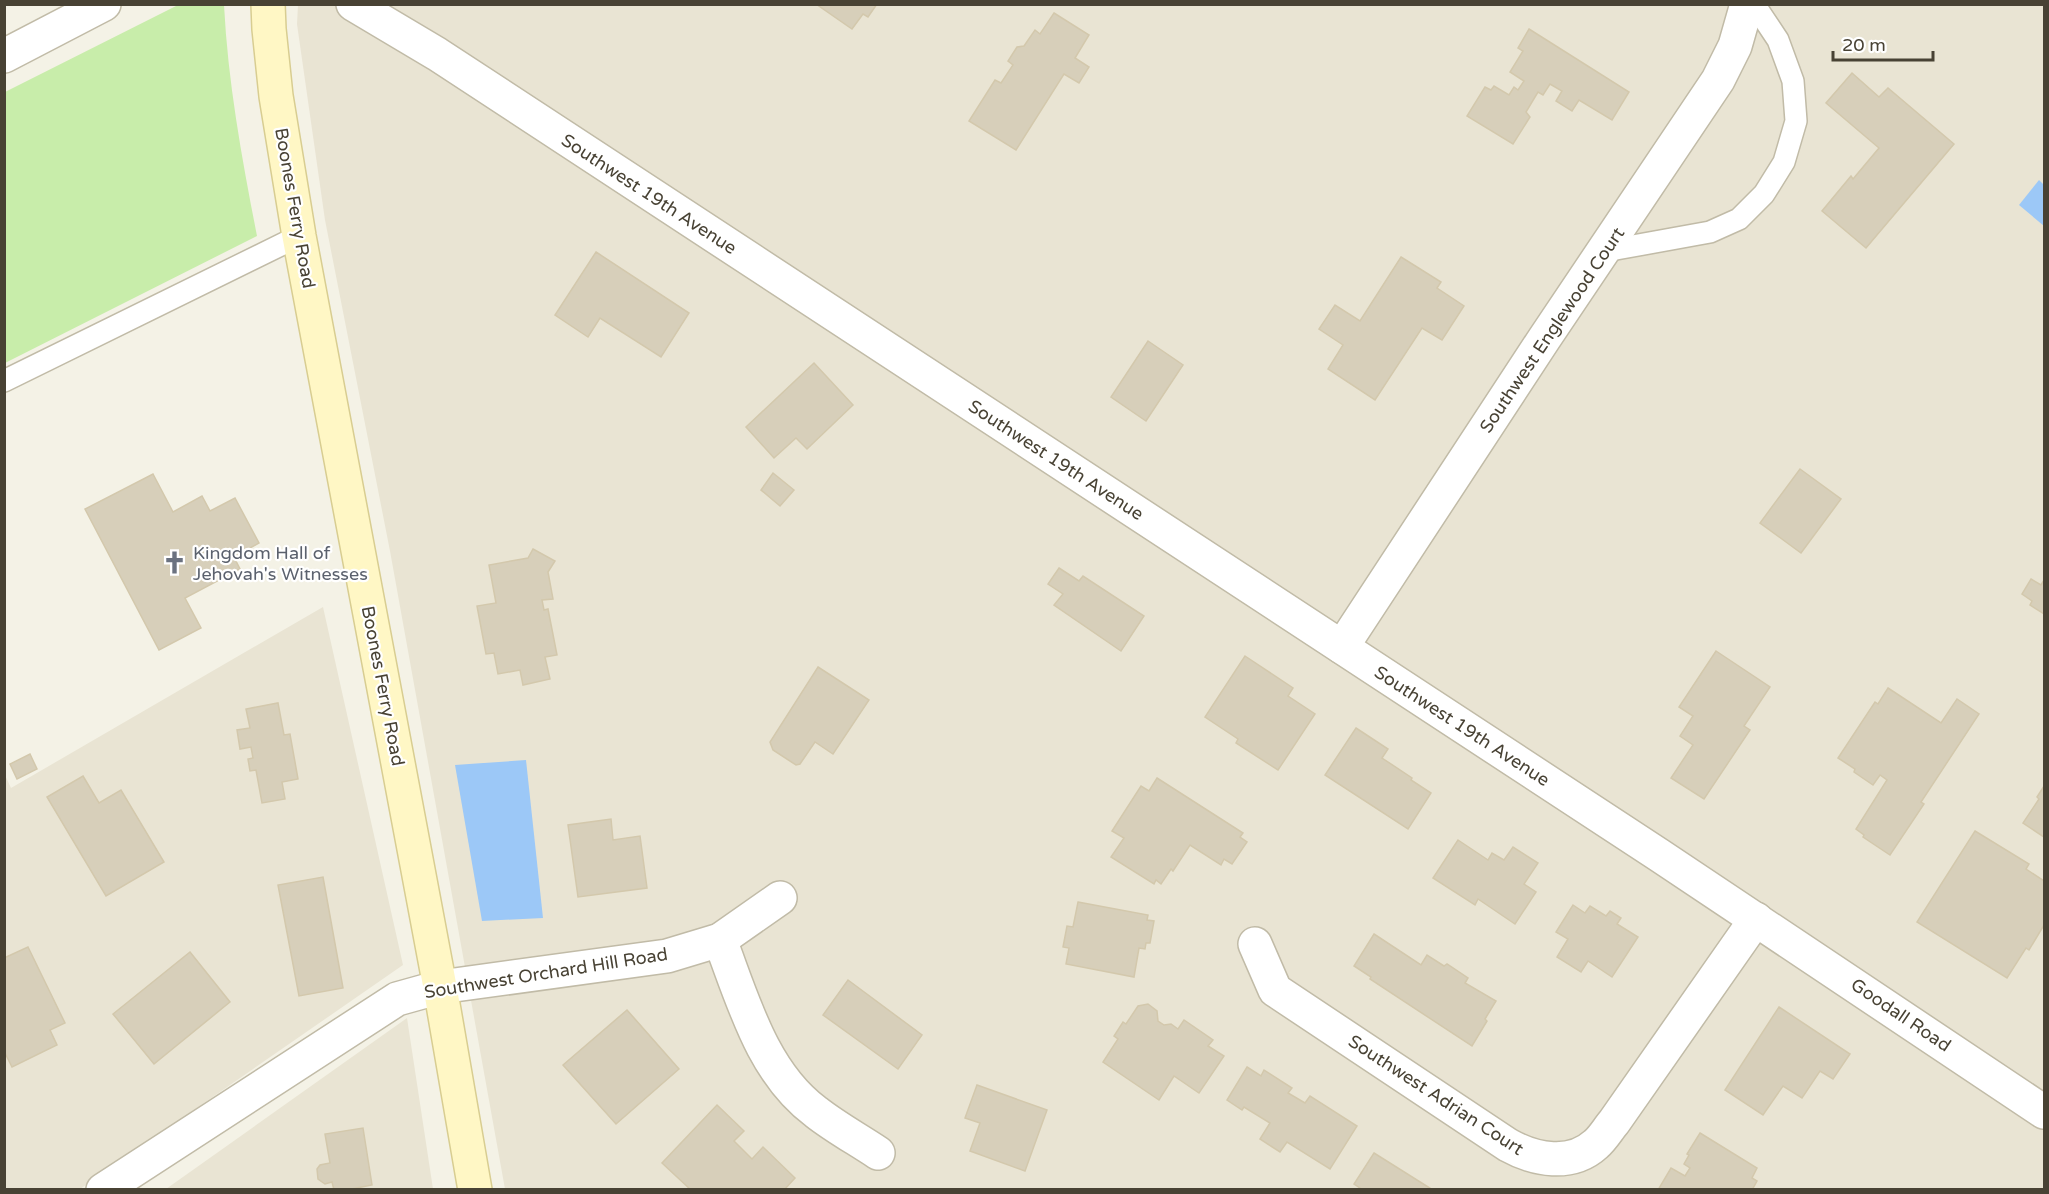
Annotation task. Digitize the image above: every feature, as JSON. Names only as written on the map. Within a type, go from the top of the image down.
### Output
[{"type":"main road","name":"Boones Ferry Road","points":[[268,4],[276,96],[299,236],[440,987],[475,1190]]},
{"type":"street","points":[[4,56],[104,4]]},
{"type":"street","name":"Southwest 19th Avenue","points":[[353,4],[436,54],[1756,919]]},
{"type":"street","name":"Southwest Englewood Court","points":[[1342,648],[1544,339],[1718,80],[1735,46],[1747,4]]},
{"type":"street","name":"Southwest Orchard Hill Road","points":[[103,1190],[397,999],[440,987],[667,956],[720,940],[780,898]]},
{"type":"street","name":"Southwest Adrian Court","points":[[1255,944],[1275,990],[1508,1145],[1524,1154],[1560,1159],[1584,1152],[1596,1144],[1614,1122],[1756,919]]},
{"type":"street","name":"Goodall Road","points":[[1756,919],[2042,1104]]},
{"type":"street","points":[[720,940],[754,1028],[780,1073],[795,1093],[815,1112],[878,1153]]},
{"type":"lane","points":[[1605,251],[1710,232],[1739,219],[1764,194],[1784,162],[1796,122],[1793,81],[1778,40],[1754,4]]},
{"type":"lane","points":[[4,381],[299,236]]},
{"type":"shaded area","points":[[298,5],[2044,5],[2044,1189],[505,1189],[390,551],[325,220],[297,24]]},
{"type":"shaded area","points":[[323,607],[403,965],[80,1189],[5,1189],[4,773],[11,788]]},
{"type":"shaded area","points":[[407,1018],[433,1189],[166,1189]]},
{"type":"green space","points":[[178,5],[224,5],[232,92],[257,236],[5,363],[5,92]]},
{"type":"water","points":[[2039,180],[2044,185],[2044,226],[2019,205]]},
{"type":"water","points":[[526,760],[543,918],[482,921],[455,765]]},
{"type":"building","points":[[816,4],[877,4],[868,17],[863,14],[852,29]]},
{"type":"building","points":[[1054,13],[1089,35],[1075,58],[1089,67],[1079,83],[1064,74],[1016,150],[969,121],[995,80],[1001,83],[1013,65],[1008,61],[1017,47],[1024,46],[1035,30],[1040,34]]},
{"type":"building","points":[[1529,29],[1629,92],[1612,120],[1579,100],[1572,111],[1556,101],[1562,91],[1550,84],[1543,95],[1538,92],[1526,112],[1530,117],[1513,144],[1467,116],[1485,87],[1491,90],[1494,86],[1509,95],[1514,87],[1518,90],[1524,81],[1510,72],[1523,51],[1518,48]]},
{"type":"building","points":[[1852,73],[1879,97],[1888,88],[1954,144],[1866,248],[1822,211],[1851,176],[1853,179],[1879,148],[1826,103]]},
{"type":"building","points":[[596,252],[689,313],[661,357],[600,318],[588,337],[555,315]]},
{"type":"building","points":[[1401,257],[1441,282],[1437,288],[1464,306],[1442,340],[1422,328],[1375,400],[1328,369],[1343,345],[1319,329],[1335,305],[1360,321]]},
{"type":"building","points":[[1148,341],[1183,365],[1146,421],[1111,397]]},
{"type":"building","points":[[814,363],[853,405],[807,449],[796,438],[774,458],[746,427]]},
{"type":"building","points":[[1800,469],[1841,499],[1801,553],[1760,523]]},
{"type":"building","points":[[773,473],[794,490],[780,506],[761,490]]},
{"type":"building","name":"Kingdom Hall of Jehovah's Witnesses","points":[[153,474],[173,512],[202,496],[210,511],[235,498],[259,543],[234,557],[240,569],[185,598],[201,628],[159,650],[85,509]]},
{"type":"building","points":[[533,549],[555,561],[548,572],[553,599],[542,600],[544,610],[548,609],[557,655],[545,657],[550,679],[523,685],[520,670],[498,674],[494,653],[486,654],[477,606],[496,603],[489,565],[528,558]]},
{"type":"building","points":[[1059,568],[1079,581],[1083,576],[1144,616],[1121,651],[1054,605],[1063,594],[1048,584]]},
{"type":"building","points":[[2031,579],[2041,585],[2044,580],[2044,614],[2030,605],[2032,601],[2022,594]]},
{"type":"building","points":[[1716,651],[1770,687],[1744,726],[1750,730],[1704,799],[1671,778],[1693,745],[1680,736],[1693,716],[1679,707]]},
{"type":"building","points":[[1245,656],[1293,688],[1288,696],[1315,714],[1278,770],[1236,743],[1238,739],[1205,717]]},
{"type":"building","points":[[818,667],[869,700],[833,754],[815,742],[800,764],[796,765],[773,750],[770,742]]},
{"type":"building","points":[[1888,688],[1941,723],[1957,699],[1979,714],[1921,802],[1924,804],[1890,855],[1863,837],[1864,835],[1856,829],[1887,780],[1880,775],[1873,785],[1838,758],[1875,702],[1878,704]]},
{"type":"building","points":[[278,703],[284,735],[290,734],[298,779],[282,782],[285,799],[262,803],[256,770],[250,771],[248,759],[253,758],[251,747],[240,749],[237,730],[250,728],[246,709]]},
{"type":"building","points":[[1356,728],[1388,749],[1382,758],[1431,793],[1408,829],[1325,775]]},
{"type":"building","points":[[30,754],[37,769],[17,779],[10,764]]},
{"type":"building","points":[[83,776],[99,803],[121,790],[164,862],[106,896],[47,797]]},
{"type":"building","points":[[1157,778],[1243,833],[1240,837],[1247,842],[1232,864],[1224,859],[1221,865],[1190,845],[1173,871],[1171,869],[1161,884],[1156,880],[1154,884],[1111,857],[1124,838],[1112,831],[1141,786],[1149,791]]},
{"type":"building","points":[[2044,786],[2044,837],[2023,823],[2039,799],[2037,797]]},
{"type":"building","points":[[611,819],[613,840],[640,836],[647,888],[578,897],[568,825]]},
{"type":"building","points":[[1975,831],[2029,864],[2026,869],[2044,881],[2044,925],[2029,950],[2026,948],[2007,978],[1917,922]]},
{"type":"building","points":[[1458,840],[1488,860],[1492,853],[1504,860],[1513,847],[1538,863],[1524,884],[1536,892],[1515,924],[1478,899],[1475,905],[1433,878]]},
{"type":"building","points":[[323,877],[343,988],[299,996],[278,885]]},
{"type":"building","points":[[1078,902],[1148,915],[1147,920],[1154,921],[1150,943],[1146,943],[1145,949],[1139,948],[1134,977],[1066,964],[1069,948],[1063,947],[1067,926],[1073,927]]},
{"type":"building","points":[[1573,905],[1585,913],[1590,906],[1606,916],[1610,911],[1621,918],[1617,924],[1638,937],[1612,977],[1588,961],[1581,972],[1557,957],[1568,939],[1556,932]]},
{"type":"building","points":[[1374,934],[1421,965],[1427,955],[1444,966],[1447,964],[1468,978],[1465,983],[1496,1001],[1472,1046],[1354,966]]},
{"type":"building","points":[[28,947],[65,1023],[50,1030],[57,1045],[12,1067],[4,1051],[4,958]]},
{"type":"building","points":[[190,952],[230,1002],[154,1064],[113,1014]]},
{"type":"building","points":[[848,980],[922,1035],[898,1069],[823,1015]]},
{"type":"building","points":[[1148,1004],[1157,1011],[1158,1021],[1164,1025],[1171,1024],[1178,1029],[1184,1020],[1213,1040],[1208,1046],[1224,1056],[1199,1093],[1174,1076],[1159,1100],[1103,1062],[1118,1039],[1114,1036],[1123,1022],[1126,1024],[1138,1006]]},
{"type":"building","points":[[1779,1007],[1850,1054],[1833,1079],[1820,1071],[1802,1098],[1783,1086],[1763,1115],[1725,1090]]},
{"type":"building","points":[[627,1010],[679,1069],[616,1124],[563,1065]]},
{"type":"building","points":[[1247,1067],[1261,1076],[1264,1070],[1292,1088],[1288,1093],[1305,1103],[1310,1096],[1357,1126],[1330,1169],[1287,1142],[1280,1152],[1260,1139],[1270,1123],[1244,1107],[1242,1110],[1227,1100]]},
{"type":"building","points":[[977,1085],[1047,1110],[1025,1171],[970,1151],[980,1123],[965,1118]]},
{"type":"building","points":[[717,1105],[744,1131],[734,1141],[752,1159],[763,1147],[795,1178],[784,1190],[691,1190],[662,1163]]},
{"type":"building","points":[[363,1128],[372,1185],[334,1190],[332,1182],[325,1184],[318,1179],[317,1169],[320,1165],[330,1163],[325,1134]]},
{"type":"building","points":[[1700,1133],[1757,1168],[1752,1178],[1757,1181],[1752,1190],[1658,1190],[1671,1168],[1685,1176],[1690,1168],[1684,1164],[1689,1155],[1687,1154]]},
{"type":"building","points":[[1374,1153],[1433,1190],[1363,1190],[1354,1184]]},
{"type":"place","name":"Kingdom Hall of Jehovah's Witnesses","points":[[175,563]]}]
